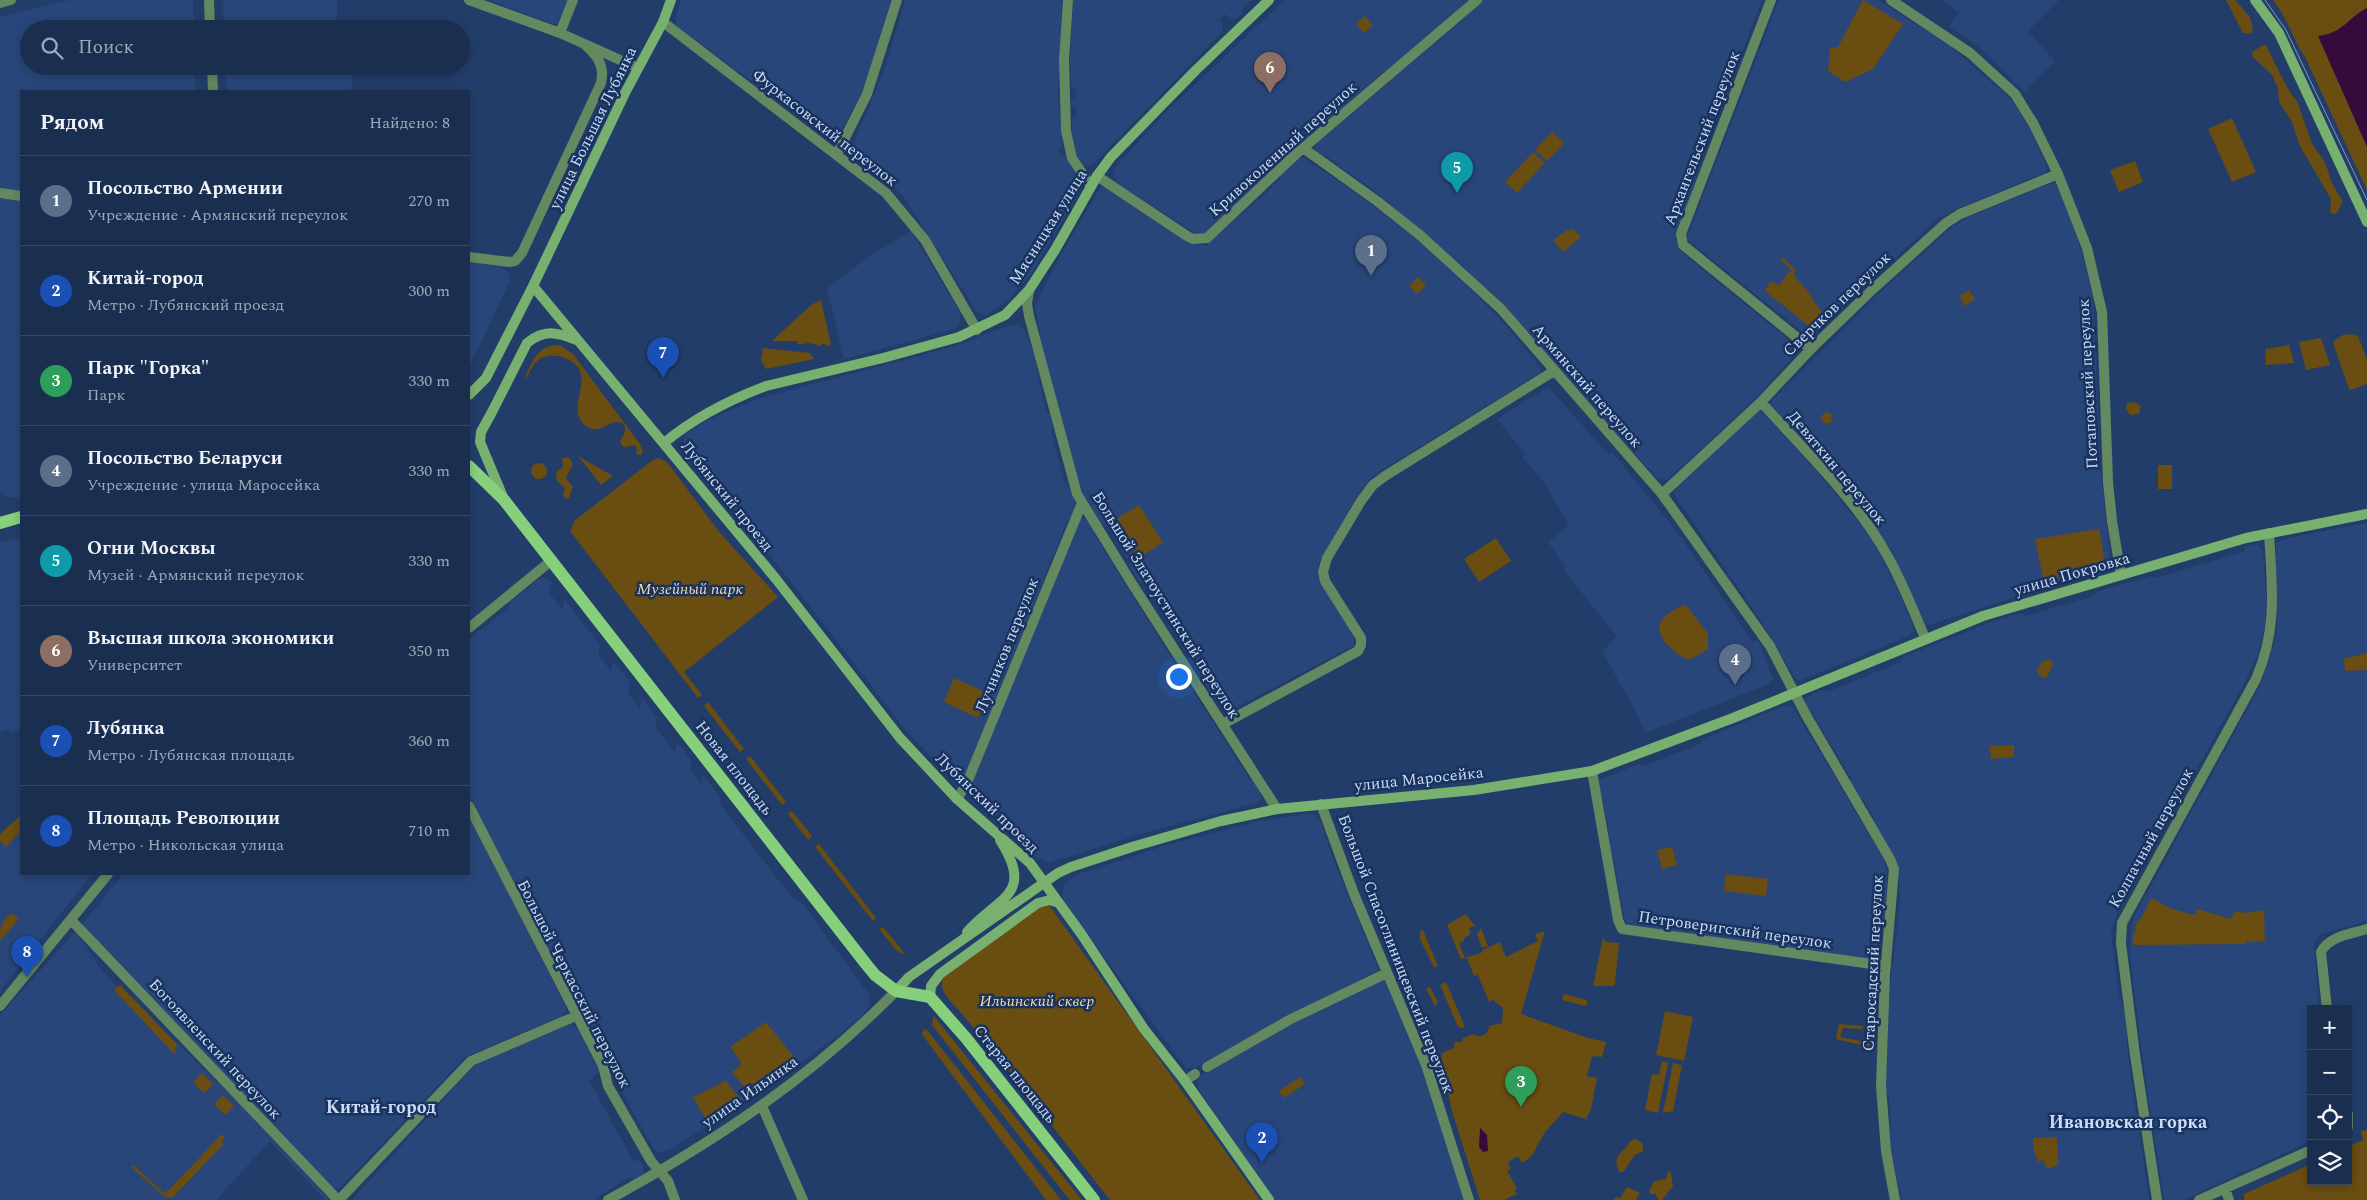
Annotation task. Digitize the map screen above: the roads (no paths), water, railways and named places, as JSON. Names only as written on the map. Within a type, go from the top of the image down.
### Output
[{"type":"main road","name":"улица Большая Лубянка","points":[[470,394],[486,378],[533,286],[638,68],[663,22],[671,0]]},
{"type":"main road","name":"Мясницкая улица","points":[[664,443],[682,428],[708,412],[766,386],[883,358],[977,330],[1006,315],[1030,290],[1097,176],[1111,157],[1196,70],[1269,0]]},
{"type":"main road","points":[[2255,0],[2279,33],[2367,222]]},
{"type":"main road","name":"Лубянский проезд","points":[[533,286],[776,579],[889,725],[958,799],[1030,863],[1060,903],[1144,1029],[1184,1081],[1269,1200]]},
{"type":"main road","points":[[504,500],[480,442],[486,421],[527,343],[542,333],[552,332],[579,341]]},
{"type":"main road","name":"Новая площадь","points":[[470,467],[504,500],[552,560],[860,957],[875,975],[896,991]]},
{"type":"main road","name":"улица Покровка","points":[[1794,693],[1925,638],[1983,616],[2268,533],[2367,514]]},
{"type":"main road","points":[[0,523],[20,517]]},
{"type":"main road","name":"улица Маросейка","points":[[960,940],[1044,882],[1071,867],[1132,847],[1221,821],[1277,809],[1492,788],[1592,771],[1794,693]]},
{"type":"main road","points":[[896,991],[909,977],[960,940],[980,917],[1008,897],[1013,886],[1014,875],[1011,861],[1003,844],[987,824]]},
{"type":"main road","points":[[896,991],[930,997],[931,986],[940,974],[1038,903],[1050,900],[1060,903]]},
{"type":"main road","name":"Старая площадь","points":[[930,997],[966,1038],[1094,1200]]},
{"type":"street","points":[[0,3],[11,0]]},
{"type":"street","points":[[209,0],[210,20]]},
{"type":"street","points":[[469,0],[560,33],[638,68]]},
{"type":"street","points":[[560,33],[574,0]]},
{"type":"street","points":[[837,154],[867,94],[897,0]]},
{"type":"street","points":[[1068,0],[1064,60],[1066,131],[1072,158],[1091,186]]},
{"type":"street","name":"Кривоколенный переулок","points":[[1097,176],[1187,236],[1200,239],[1207,238],[1304,148],[1477,0]]},
{"type":"street","name":"Архангельский переулок","points":[[1771,0],[1681,234],[1681,240],[1684,245],[1810,349]]},
{"type":"street","name":"Потаповский переулок","points":[[1890,0],[1970,53],[2015,94],[2034,123],[2058,174],[2087,248],[2102,312],[2108,482],[2121,575]]},
{"type":"street","name":"Фуркасовский переулок","points":[[663,22],[881,187],[894,200],[925,240],[977,330]]},
{"type":"street","points":[[470,257],[509,262],[515,261],[522,253],[601,83],[603,75],[600,60],[584,44]]},
{"type":"street","points":[[212,75],[213,90]]},
{"type":"street","name":"Армянский переулок","points":[[1304,148],[1377,201],[1421,236],[1501,310],[1662,494],[1763,634],[1782,666],[1794,693]]},
{"type":"street","name":"Сверчков переулок","points":[[1662,494],[1760,402],[1810,349],[1912,252],[1957,215],[2058,174]]},
{"type":"street","points":[[0,193],[20,196]]},
{"type":"street","name":"Большой Златоустинский переулок","points":[[1030,290],[1027,304],[1032,331],[1075,488],[1082,503],[1277,809]]},
{"type":"street","points":[[1223,724],[1358,651],[1361,645],[1361,638],[1325,581],[1323,572],[1327,558],[1373,485],[1554,371]]},
{"type":"street","name":"Девяткин переулок","points":[[1760,402],[1848,500],[1875,535],[1895,569],[1925,638]]},
{"type":"street","name":"Лучников переулок","points":[[958,799],[1082,503]]},
{"type":"street","name":"Колпачный переулок","points":[[2157,1200],[2135,1055],[2121,943],[2122,923],[2264,660],[2272,626],[2268,533]]},
{"type":"street","points":[[470,627],[552,560]]},
{"type":"street","name":"Старосадский переулок","points":[[1794,693],[1893,865],[1894,894],[1886,966],[1882,1106],[1886,1152],[1895,1200]]},
{"type":"street","name":"Петроверигский переулок","points":[[1592,771],[1618,920],[1624,930],[1886,966]]},
{"type":"street","name":"Большой Спасоглинищевский переулок","points":[[1321,804],[1338,854],[1426,1065],[1469,1200]]},
{"type":"street","name":"Большой Черкасский переулок","points":[[470,808],[604,1072],[608,1086],[659,1172],[668,1181],[675,1200]]},
{"type":"street","points":[[0,1006],[107,875]]},
{"type":"street","name":"Богоявленский переулок","points":[[71,920],[338,1200]]},
{"type":"street","points":[[2327,1005],[2321,952],[2324,945],[2337,938],[2367,929]]},
{"type":"street","points":[[1207,1067],[1291,1019],[1387,973]]},
{"type":"street","name":"улица Ильинка","points":[[608,1200],[659,1172],[762,1106],[854,1033],[896,991]]},
{"type":"street","points":[[338,1200],[471,1061],[576,1016]]},
{"type":"street","points":[[1184,1081],[1195,1074]]},
{"type":"street","points":[[762,1106],[803,1200]]},
{"type":"street","points":[[2199,1200],[2307,1152]]},
{"type":"street","points":[[2225,1189],[2228,1200]]},
{"type":"tram line","points":[[2265,0],[2286,30],[2367,200]]},
{"type":"place","name":"Высшая школа экономики","points":[[1270,93]]},
{"type":"place","name":"Огни Москвы","points":[[1457,193]]},
{"type":"place","name":"Посольство Армении","points":[[1371,276]]},
{"type":"place","name":"Лубянка","points":[[663,378]]},
{"type":"place","name":"Посольство Беларуси","points":[[1735,685]]},
{"type":"place","name":"Площадь Революции","points":[[27,977]]},
{"type":"place","name":"Парк \"Горка\"","points":[[1521,1107]]},
{"type":"place","name":"Китай-город","points":[[1262,1163]]},
{"type":"district","name":"Китай-город","points":[[381,1107]]},
{"type":"district","name":"Ивановская горка","points":[[2128,1122]]},
{"type":"park label","name":"Музейный парк","points":[[690,589]]},
{"type":"park label","name":"Ильинский сквер","points":[[1037,1001]]}]
